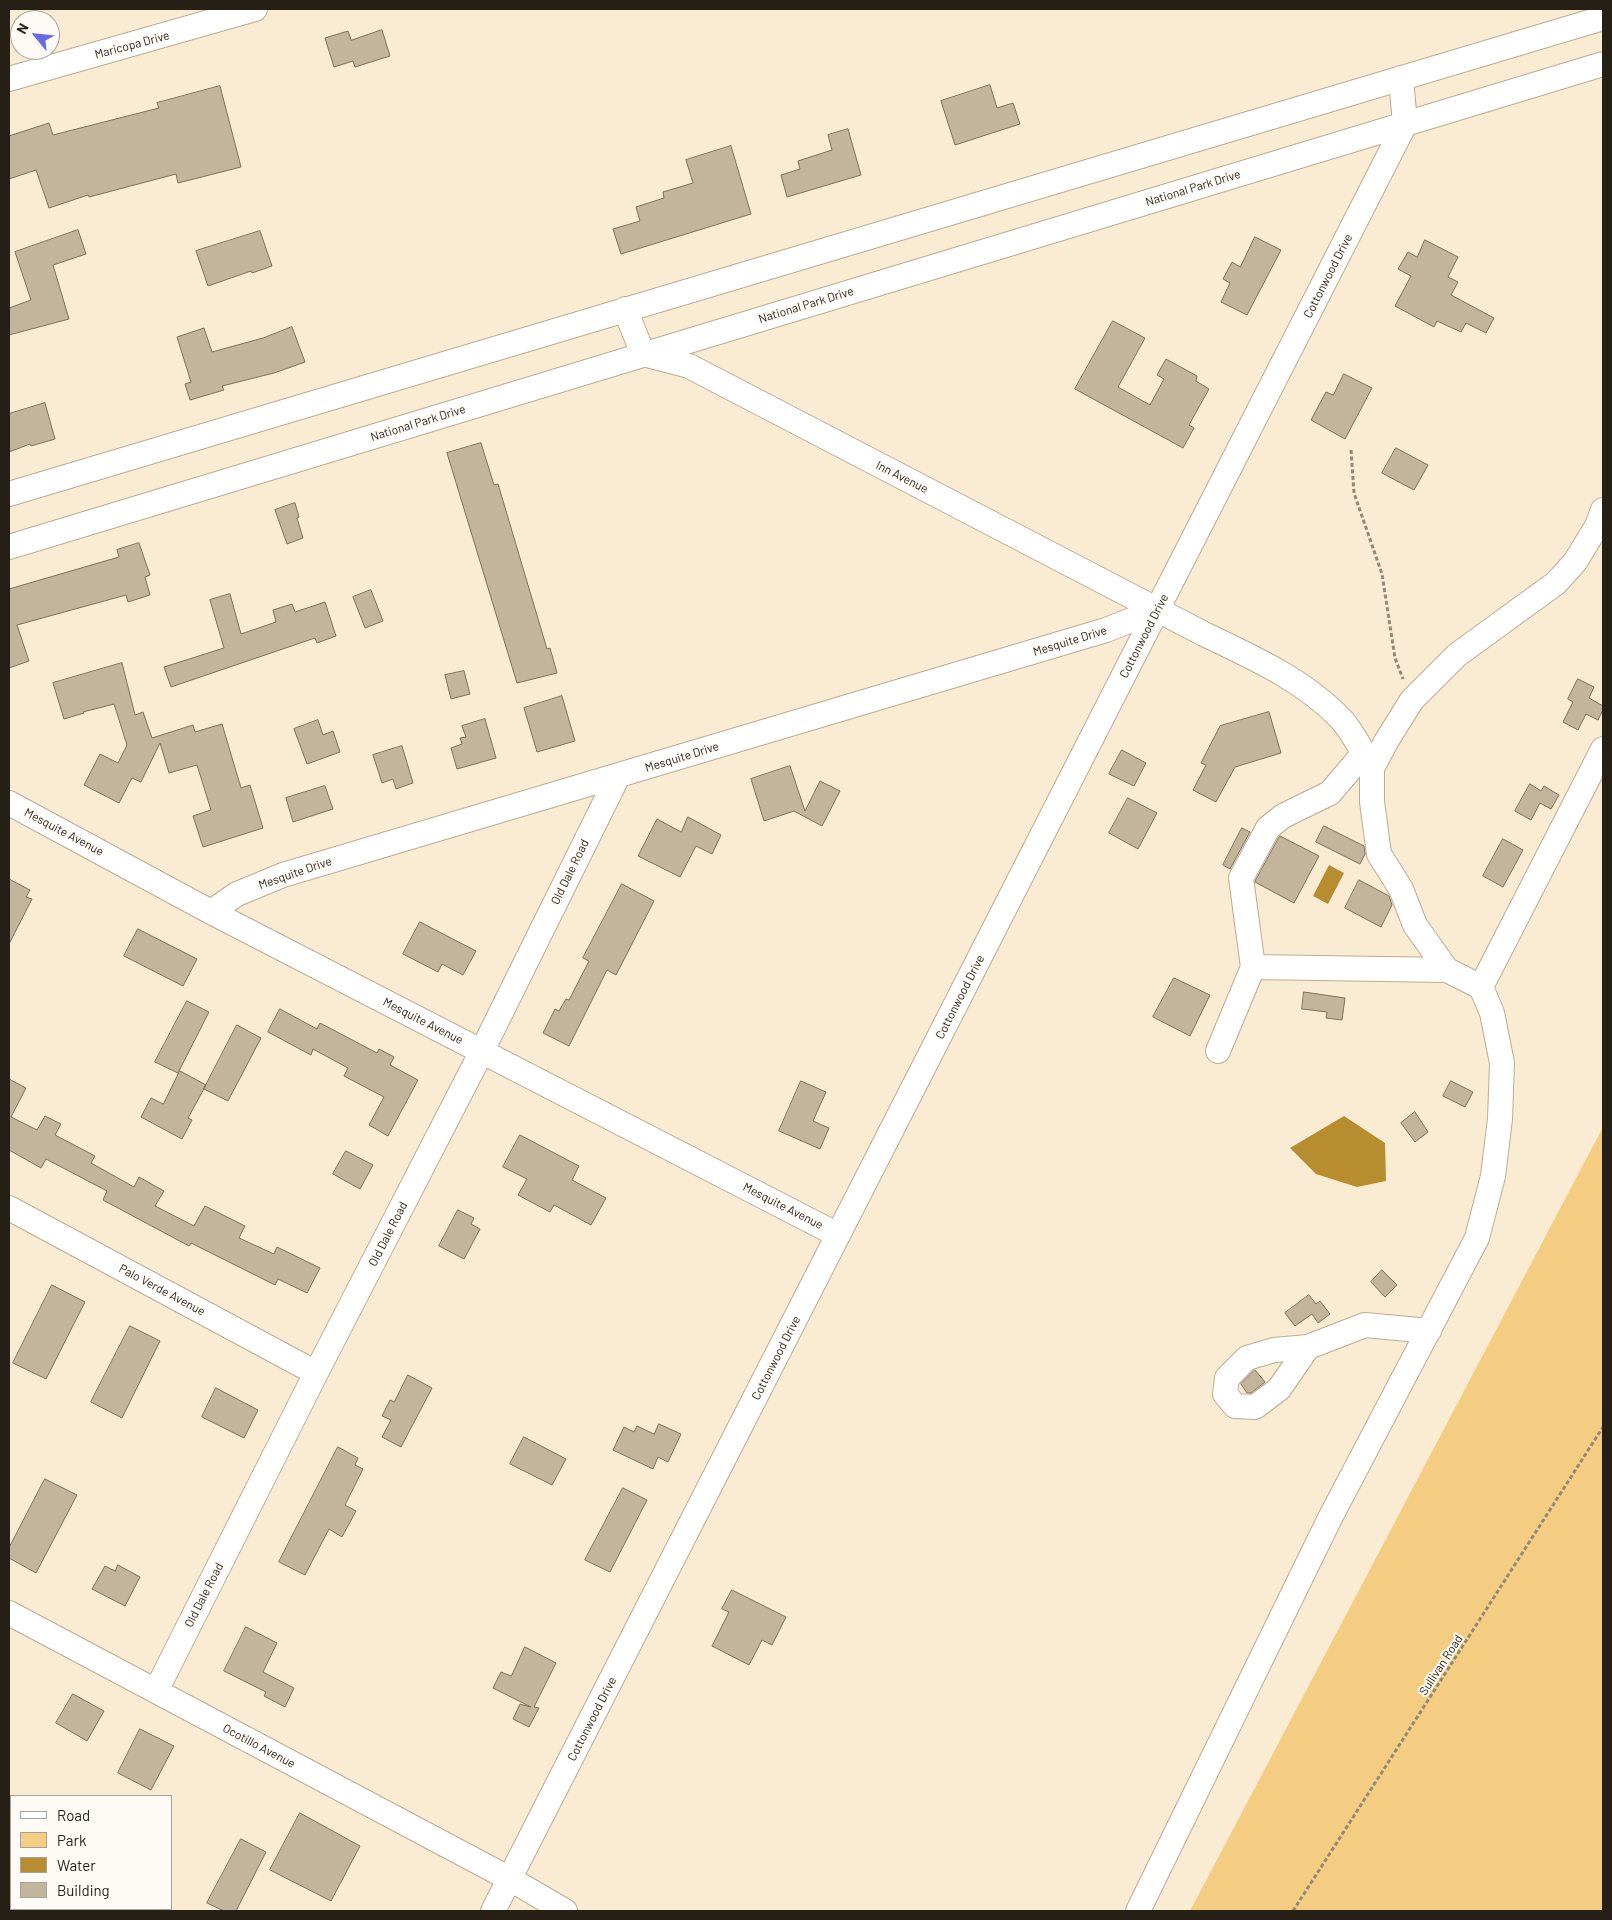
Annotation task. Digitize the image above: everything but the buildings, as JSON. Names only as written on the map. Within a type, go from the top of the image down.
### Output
[{"type":"street","name":"Maricopa Drive","points":[[9,79],[255,9]]},
{"type":"street","points":[[9,494],[1603,18]]},
{"type":"street","name":"National Park Drive","points":[[9,548],[1603,64]]},
{"type":"street","points":[[1401,78],[1405,124]]},
{"type":"street","name":"Cottonwood Drive","points":[[494,1911],[1405,124]]},
{"type":"street","points":[[626,309],[643,354]]},
{"type":"street","name":"Inn Avenue","points":[[643,354],[689,366],[1157,610],[1264,663],[1308,691],[1342,720],[1368,761]]},
{"type":"street","points":[[1218,1051],[1253,967],[1241,878],[1268,828],[1282,816],[1330,793],[1368,761],[1387,740],[1412,700],[1456,655],[1556,583],[1575,562],[1597,526],[1603,510]]},
{"type":"street","name":"Mesquite Drive","points":[[211,912],[237,894],[283,875],[1106,630],[1157,610]]},
{"type":"street","points":[[1481,987],[1603,749]]},
{"type":"street","points":[[1368,761],[1380,854],[1401,889],[1415,925],[1447,970]]},
{"type":"street","name":"Old Dale Road","points":[[156,1691],[316,1373],[482,1051],[618,776]]},
{"type":"street","name":"Mesquite Avenue","points":[[9,803],[211,912],[838,1235]]},
{"type":"street","points":[[1138,1911],[1330,1518],[1477,1238],[1493,1176],[1500,1119],[1502,1063],[1492,1013],[1481,987],[1447,970],[1253,967]]},
{"type":"street","name":"Palo Verde Avenue","points":[[9,1208],[316,1373]]},
{"type":"street","points":[[1308,1347],[1365,1325],[1429,1331]]},
{"type":"street","name":"Ocotillo Avenue","points":[[9,1613],[510,1879],[565,1911]]},
{"type":"path","points":[[1351,450],[1354,493],[1382,574],[1395,658],[1412,700]]},
{"type":"path","name":"Sullivan Road","points":[[1293,1911],[1603,1427]]},
{"type":"green space","points":[[1603,1127],[1603,1911],[1190,1911]]},
{"type":"water","points":[[1329,865],[1344,873],[1328,904],[1313,896]]},
{"type":"water","points":[[1344,1116],[1385,1143],[1386,1181],[1357,1187],[1316,1174],[1290,1148]]}]
